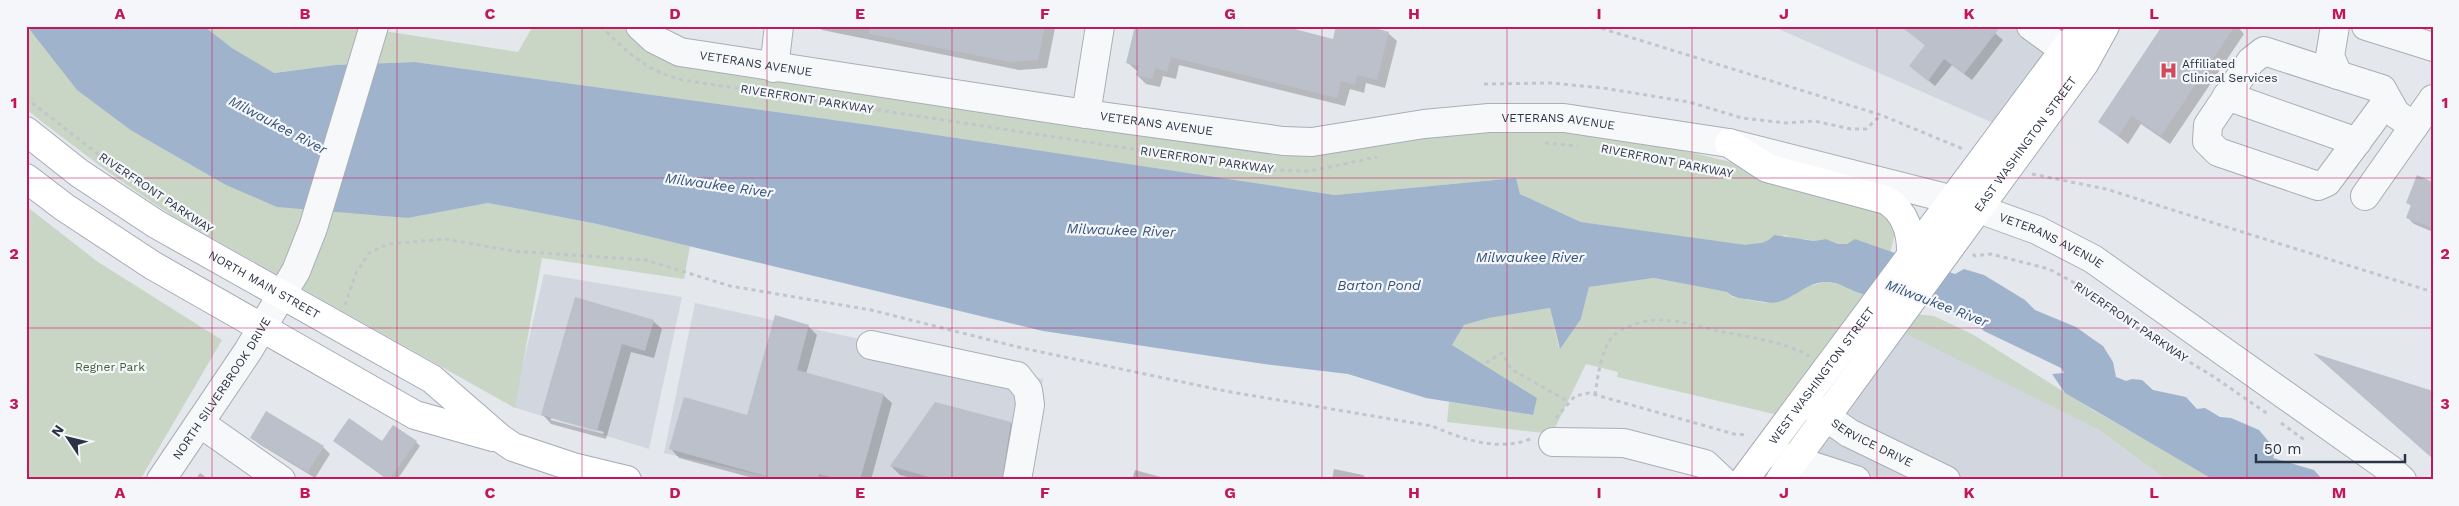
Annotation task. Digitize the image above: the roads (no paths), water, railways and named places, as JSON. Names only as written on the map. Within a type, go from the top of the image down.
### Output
[{"type":"main road","name":"EAST WASHINGTON STREET","points":[[1928,249],[1966,204],[2064,50],[2085,26]]},
{"type":"main road","name":"EAST WASHINGTON STREET","points":[[1928,249],[2084,64],[2105,26]]},
{"type":"main road","name":"NORTH MAIN STREET","points":[[26,131],[79,174],[156,224],[281,296],[342,327],[432,379],[500,438],[514,447],[578,474],[627,480]]},
{"type":"main road","points":[[1729,143],[1767,168],[1886,200],[1895,205],[1928,249],[1864,365],[1787,470]]},
{"type":"main road","name":"NORTH MAIN STREET","points":[[26,178],[64,207],[152,265],[415,415],[500,438]]},
{"type":"main road","name":"WEST WASHINGTON STREET","points":[[1744,480],[1760,443],[1804,401],[1842,350],[1928,249]]},
{"type":"street","points":[[774,68],[779,26]]},
{"type":"street","points":[[1086,114],[1100,26]]},
{"type":"street","points":[[2031,26],[2064,50]]},
{"type":"street","points":[[2334,26],[2330,56],[2338,75]]},
{"type":"street","points":[[2366,26],[2426,39]]},
{"type":"street","name":"NORTH SILVERBROOK DRIVE","points":[[161,480],[262,328],[296,271],[313,228],[374,30]]},
{"type":"street","name":"VETERANS AVENUE","points":[[650,30],[680,52],[774,68],[1283,141],[1312,142],[1424,124],[1489,118],[1564,118],[1729,143],[1966,204],[2037,230],[2093,258],[2272,384],[2391,470],[2402,480]]},
{"type":"street","points":[[2388,101],[2327,182],[2318,186],[2218,152],[2207,141],[2208,125],[2250,61],[2264,51],[2382,89],[2396,114],[2414,126]]},
{"type":"street","points":[[2227,96],[2357,142]]},
{"type":"street","points":[[2365,196],[2433,99]]},
{"type":"street","points":[[871,345],[1017,376],[1028,390],[1030,405],[1017,480]]},
{"type":"street","name":"SERVICE DRIVE","points":[[1804,401],[1849,432],[1946,480]]},
{"type":"street","points":[[200,423],[281,480]]},
{"type":"street","points":[[1548,433],[1624,443],[1705,464],[1722,480]]},
{"type":"street","points":[[1760,443],[1787,470],[1856,480]]},
{"type":"water","name":"Barton Pond","points":[[27,26],[204,26],[232,48],[274,73],[335,65],[415,62],[870,125],[1335,195],[1516,178],[1520,194],[1581,222],[1746,245],[1764,242],[1774,235],[1814,241],[1826,239],[1838,244],[1847,244],[1855,239],[1955,274],[1964,269],[1984,275],[2025,300],[2035,310],[2076,327],[2103,346],[2113,362],[2116,377],[2126,381],[2132,379],[2142,380],[2153,390],[2186,397],[2197,409],[2205,408],[2220,417],[2231,418],[2259,430],[2276,450],[2273,458],[2314,470],[2323,480],[2214,480],[2065,393],[2052,374],[2064,373],[2061,368],[1984,331],[1972,321],[1959,314],[1928,305],[1866,295],[1831,282],[1807,287],[1784,300],[1771,303],[1738,298],[1727,292],[1654,278],[1589,287],[1581,319],[1560,349],[1550,308],[1489,318],[1464,325],[1452,345],[1537,398],[1533,415],[1426,398],[1348,374],[1264,364],[1043,331],[597,224],[488,203],[408,218],[277,207],[224,184],[132,131],[77,90]]},
{"type":"place","name":"Affiliated Clinical Services","points":[[2168,71]]},
{"type":"water label","name":"Milwaukee River","points":[[278,125]]},
{"type":"water label","name":"Milwaukee River","points":[[719,185]]},
{"type":"water label","name":"Milwaukee River","points":[[1121,230]]},
{"type":"water label","name":"Milwaukee River","points":[[1530,257]]},
{"type":"water label","name":"Milwaukee River","points":[[1937,303]]},
{"type":"park label","name":"Regner Park","points":[[110,367]]}]
